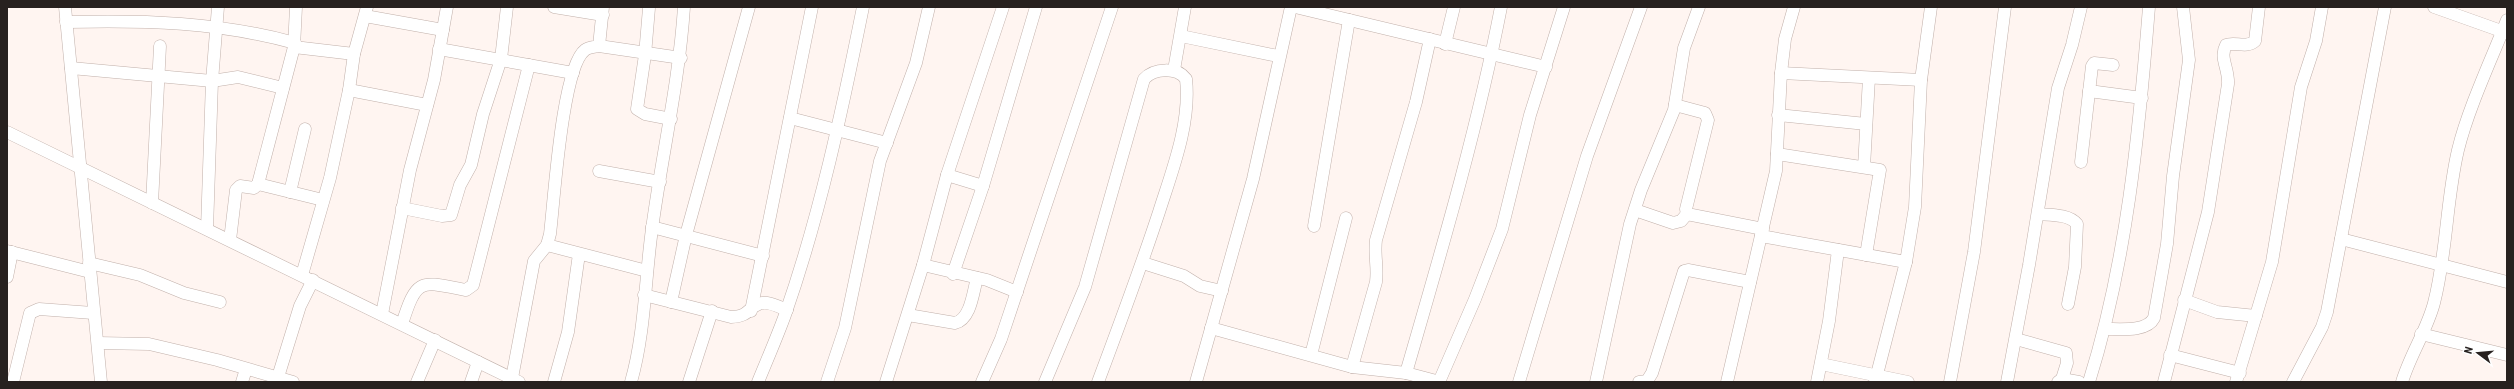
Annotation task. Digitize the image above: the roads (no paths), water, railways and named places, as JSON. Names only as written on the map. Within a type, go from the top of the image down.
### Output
[{"type":"street","points":[[65,7],[93,313],[98,343],[101,382]]},
{"type":"street","points":[[207,229],[212,81],[218,7]]},
{"type":"street","points":[[230,240],[236,190],[240,186],[254,188],[258,184],[294,45],[296,7]]},
{"type":"street","points":[[382,314],[415,144],[434,80],[447,7]]},
{"type":"street","points":[[402,208],[442,216],[451,215],[456,193],[471,165],[483,114],[501,59],[507,7]]},
{"type":"street","points":[[554,7],[603,11],[599,46]]},
{"type":"street","points":[[631,382],[640,333],[652,227],[672,119],[681,58],[684,7]]},
{"type":"street","points":[[672,302],[686,235],[748,7]]},
{"type":"street","points":[[751,311],[812,7]]},
{"type":"street","points":[[758,382],[787,310],[815,217],[837,131],[863,7]]},
{"type":"street","points":[[827,382],[845,328],[872,196],[887,143],[916,63],[929,7]]},
{"type":"street","points":[[886,382],[908,315],[948,175],[1003,7]]},
{"type":"street","points":[[953,274],[983,186],[1036,7]]},
{"type":"street","points":[[982,382],[1017,292],[1112,7]]},
{"type":"street","points":[[1174,70],[1185,7]]},
{"type":"street","points":[[1196,382],[1253,178],[1278,56],[1291,7]]},
{"type":"street","points":[[1295,7],[1546,67]]},
{"type":"street","points":[[1445,44],[1454,7]]},
{"type":"street","points":[[1411,376],[1492,54],[1501,7]]},
{"type":"street","points":[[1211,328],[1352,367],[1439,382],[1475,300],[1502,229],[1530,115],[1564,7]]},
{"type":"street","points":[[1519,382],[1587,156],[1641,7]]},
{"type":"street","points":[[1596,382],[1635,210],[1676,105],[1684,48],[1699,7]]},
{"type":"street","points":[[1876,378],[1906,262],[1915,207],[1921,80],[1931,7]]},
{"type":"street","points":[[1950,382],[1974,252],[2005,7]]},
{"type":"street","points":[[2007,382],[2038,214],[2058,88],[2072,45],[2080,7]]},
{"type":"street","points":[[2089,382],[2106,330],[2120,264],[2142,98],[2149,7]]},
{"type":"street","points":[[2106,330],[2145,327],[2151,324],[2154,318],[2166,244],[2173,176],[2189,60],[2183,7]]},
{"type":"street","points":[[2164,382],[2184,300],[2199,250],[2213,182],[2228,84],[2228,72],[2224,62],[2223,50],[2230,43],[2248,45],[2255,41],[2259,7]]},
{"type":"street","points":[[2170,355],[2238,378],[2272,262],[2300,87],[2316,41],[2322,7]]},
{"type":"street","points":[[2293,382],[2322,327],[2341,239],[2385,7]]},
{"type":"street","points":[[649,8],[645,55],[637,109],[644,114],[672,119]]},
{"type":"street","points":[[1727,382],[1776,172],[1781,73],[1785,39],[1792,8]]},
{"type":"street","points":[[2402,382],[2408,361],[2434,305],[2443,264],[2452,180],[2458,149],[2506,28],[2437,8]]},
{"type":"street","points":[[278,377],[300,306],[307,277],[323,200],[349,90],[354,54],[366,11],[443,30]]},
{"type":"street","points":[[1314,226],[1349,20]]},
{"type":"street","points":[[66,22],[127,21],[216,26],[258,33],[294,45],[354,54]]},
{"type":"street","points":[[1181,36],[1278,56]]},
{"type":"street","points":[[1352,367],[1376,282],[1377,270],[1374,257],[1376,240],[1416,102],[1430,39]]},
{"type":"street","points":[[152,203],[160,46]]},
{"type":"street","points":[[8,135],[307,277],[515,380],[534,261],[547,245],[550,234],[565,109],[573,73],[578,59],[584,50],[599,46],[645,55],[681,58]]},
{"type":"street","points":[[439,49],[573,73]]},
{"type":"street","points":[[2081,162],[2093,64],[2113,65]]},
{"type":"street","points":[[402,324],[411,298],[423,285],[431,283],[466,290],[473,286],[529,65]]},
{"type":"street","points":[[71,68],[212,81],[238,78],[283,88]]},
{"type":"street","points":[[1045,382],[1085,287],[1144,79],[1154,72],[1174,70],[1186,79],[1186,100],[1181,136],[1143,263],[1098,382]]},
{"type":"street","points":[[1781,73],[1921,80]]},
{"type":"street","points":[[1864,167],[1869,78]]},
{"type":"street","points":[[349,90],[427,106]]},
{"type":"street","points":[[2089,91],[2142,98]]},
{"type":"street","points":[[1635,210],[1673,223],[1681,221],[1687,214],[1686,209],[1708,116],[1676,105]]},
{"type":"street","points":[[1778,115],[1866,124]]},
{"type":"street","points":[[790,118],[887,143]]},
{"type":"street","points":[[290,192],[305,129]]},
{"type":"street","points":[[1777,154],[1877,168],[1881,173],[1866,255]]},
{"type":"street","points":[[599,172],[660,182]]},
{"type":"street","points":[[948,175],[983,186]]},
{"type":"street","points":[[258,184],[323,200]]},
{"type":"street","points":[[1687,214],[1838,250],[1906,262]]},
{"type":"street","points":[[2038,214],[2073,219],[2077,224],[2075,267],[2068,304]]},
{"type":"street","points":[[1312,355],[1346,218]]},
{"type":"street","points":[[652,227],[763,256]]},
{"type":"street","points":[[2341,239],[2443,264],[2507,282]]},
{"type":"street","points":[[547,245],[647,271]]},
{"type":"street","points":[[1816,382],[1821,364],[1838,250]]},
{"type":"street","points":[[7,277],[10,251],[89,268],[140,275],[184,293],[220,302]]},
{"type":"street","points":[[554,382],[568,332],[579,254]]},
{"type":"street","points":[[1143,263],[1184,276],[1200,286],[1222,290]]},
{"type":"street","points":[[923,264],[953,274],[977,278],[1017,292]]},
{"type":"street","points":[[1638,382],[1647,381],[1652,373],[1684,271],[1688,270],[1750,282]]},
{"type":"street","points":[[908,315],[955,323],[961,322],[966,316],[977,278]]},
{"type":"street","points":[[644,295],[731,317],[742,317],[758,304],[767,303],[787,310]]},
{"type":"street","points":[[2184,300],[2217,312],[2256,316]]},
{"type":"street","points":[[13,382],[30,313],[38,309],[93,313]]},
{"type":"street","points":[[689,382],[712,312]]},
{"type":"street","points":[[2421,334],[2507,355]]},
{"type":"street","points":[[2016,338],[2066,352],[2067,363],[2060,380],[2079,382]]},
{"type":"street","points":[[417,382],[435,340]]},
{"type":"street","points":[[98,343],[149,344],[293,382]]},
{"type":"street","points":[[471,382],[478,362]]},
{"type":"street","points":[[1821,364],[1876,378],[1901,381]]},
{"type":"street","points":[[242,382],[246,369]]}]
